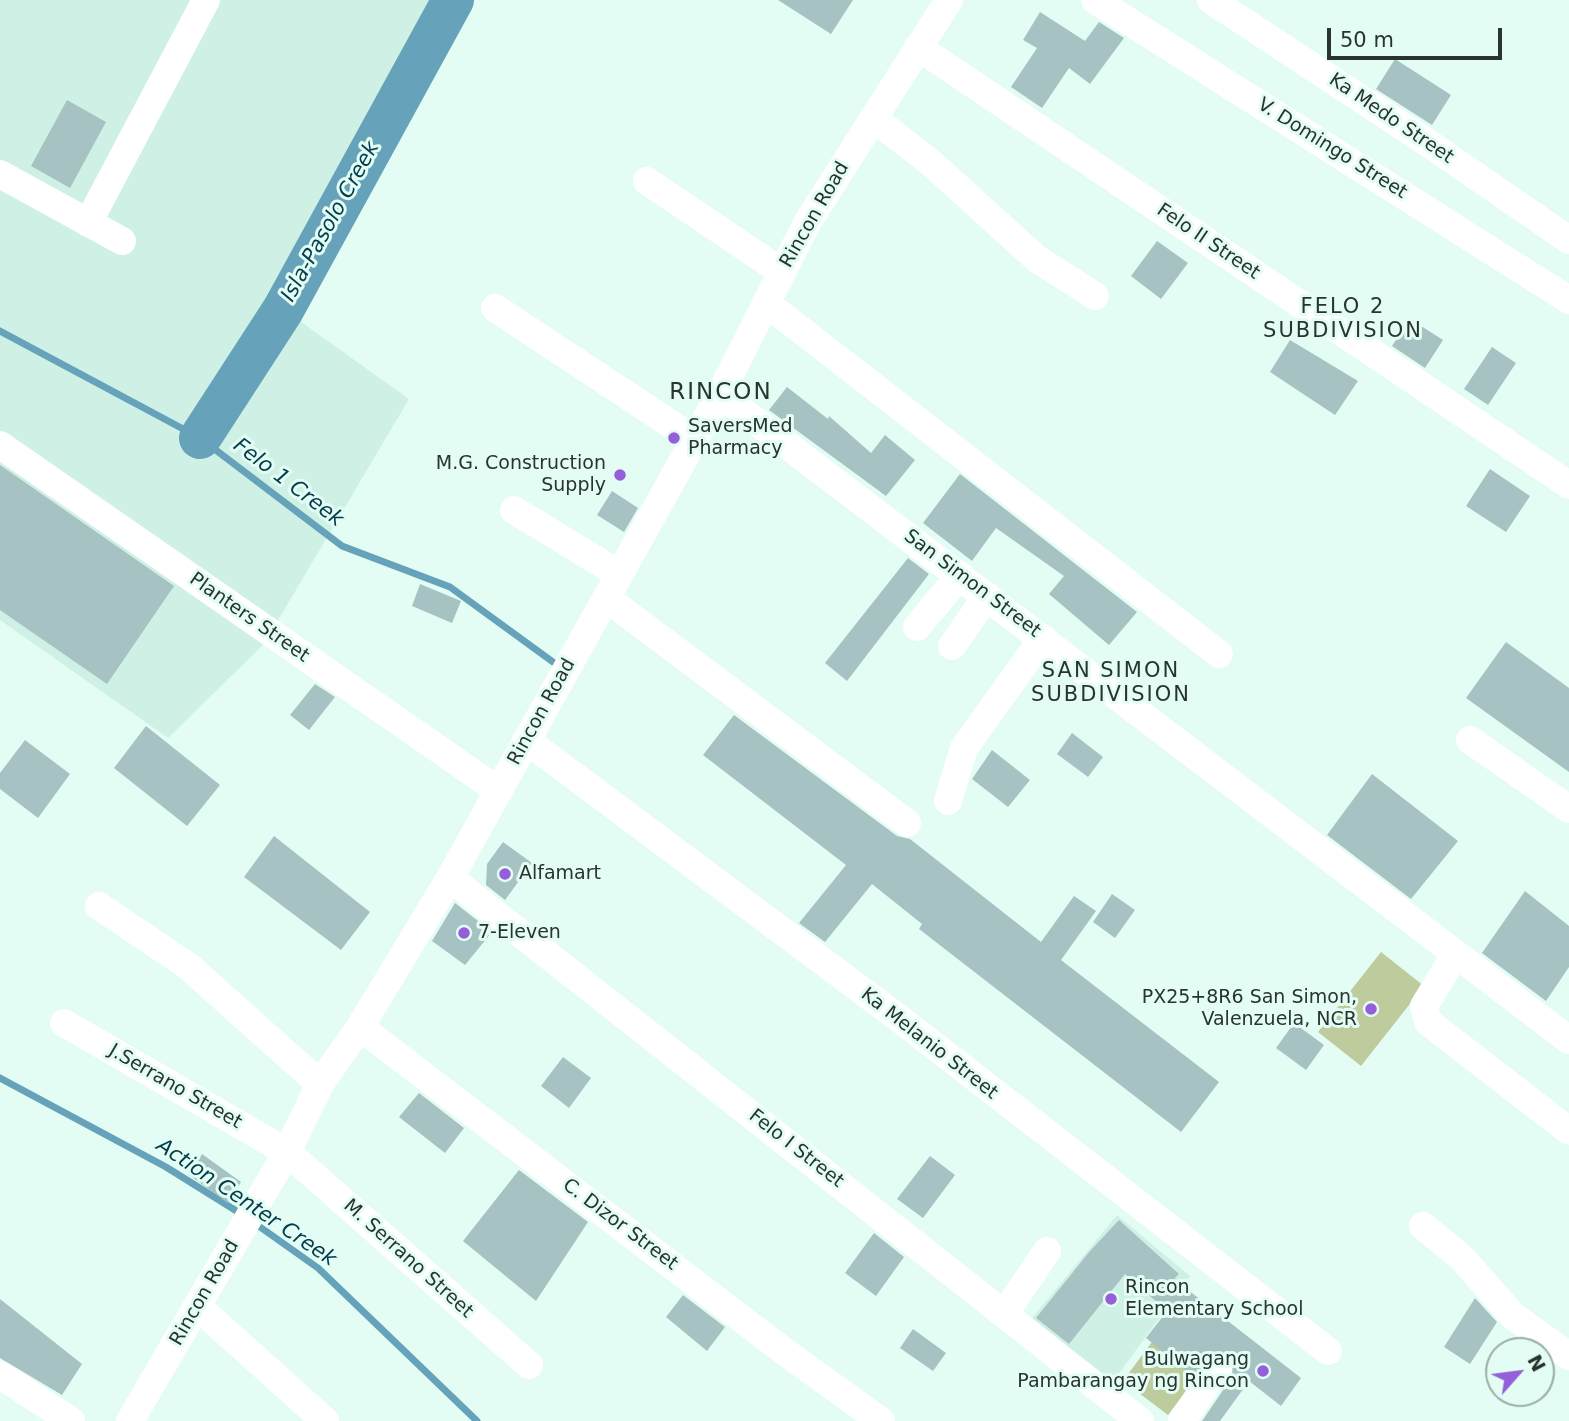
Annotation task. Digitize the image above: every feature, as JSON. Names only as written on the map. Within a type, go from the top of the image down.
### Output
[{"type":"street","points":[[88,223],[206,0]]},
{"type":"street","name":"Rincon Road","points":[[131,1421],[287,1152],[320,1084],[360,1027],[450,878],[695,440],[807,223],[949,0]]},
{"type":"street","name":"V. Domingo Street","points":[[1095,0],[1569,300]]},
{"type":"street","name":"Ka Medo Street","points":[[1211,0],[1569,240]]},
{"type":"street","name":"Felo II Street","points":[[918,47],[1569,485]]},
{"type":"street","points":[[873,118],[930,162],[1028,252],[1095,296]]},
{"type":"street","points":[[0,174],[122,241]]},
{"type":"street","points":[[648,181],[782,272]]},
{"type":"street","points":[[766,303],[1219,654]]},
{"type":"street","points":[[495,308],[695,440]]},
{"type":"street","name":"San Simon Street","points":[[720,394],[1043,638],[1455,956],[1569,1040]]},
{"type":"street","name":"Planters Street","points":[[0,445],[499,791]]},
{"type":"street","points":[[514,510],[613,586],[907,823]]},
{"type":"street","points":[[917,627],[960,575]]},
{"type":"street","points":[[952,646],[987,596]]},
{"type":"street","points":[[948,801],[964,748],[1043,638]]},
{"type":"street","name":"Ka Melanio Street","points":[[526,740],[896,1016],[1328,1351]]},
{"type":"street","points":[[1470,740],[1569,809]]},
{"type":"street","name":"Felo Ⅰ Street","points":[[450,878],[1140,1421]]},
{"type":"street","points":[[99,906],[188,966],[320,1084]]},
{"type":"street","points":[[1455,956],[1424,1006],[1428,1022],[1569,1131]]},
{"type":"street","name":"J.Serrano Street","points":[[64,1023],[287,1152]]},
{"type":"street","name":"C. Dizor Street","points":[[360,1027],[785,1352],[881,1421]]},
{"type":"street","name":"M. Serrano Street","points":[[287,1152],[529,1365]]},
{"type":"street","points":[[1423,1226],[1462,1258],[1513,1316],[1569,1356]]},
{"type":"street","points":[[1005,1313],[1047,1251]]},
{"type":"street","points":[[197,1306],[324,1421]]},
{"type":"street","points":[[1182,1421],[1218,1368]]},
{"type":"street","points":[[0,1375],[71,1421]]},
{"type":"shaded area","points":[[0,0],[454,0],[283,309],[409,399],[264,644],[168,738],[0,620]]},
{"type":"shaded area","name":"Rincon Elementary School","points":[[1117,1215],[1190,1276],[1112,1383],[1029,1322]]},
{"type":"green space","name":"PX25+8R6 San Simon, Valenzuela, NCR","points":[[1381,952],[1424,986],[1361,1066],[1318,1032]]},
{"type":"green space","points":[[1186,1296],[1231,1331],[1168,1415],[1123,1381]]},
{"type":"building","points":[[778,0],[853,0],[831,34]]},
{"type":"building","points":[[1040,12],[1085,41],[1099,22],[1124,38],[1090,84],[1069,68],[1042,108],[1011,87],[1037,48],[1023,40]]},
{"type":"building","points":[[1395,59],[1451,95],[1432,125],[1376,89]]},
{"type":"building","points":[[67,100],[106,122],[70,188],[31,166]]},
{"type":"building","points":[[1157,241],[1188,263],[1161,299],[1131,276]]},
{"type":"building","points":[[1410,319],[1443,340],[1425,368],[1392,346]]},
{"type":"building","points":[[1290,340],[1358,381],[1335,415],[1270,372]]},
{"type":"building","points":[[1492,347],[1516,363],[1488,405],[1464,389]]},
{"type":"building","points":[[787,387],[828,419],[829,416],[871,453],[885,435],[915,460],[886,496],[769,410]]},
{"type":"building","points":[[0,465],[174,586],[107,684],[0,610]]},
{"type":"building","points":[[1490,469],[1530,496],[1506,532],[1466,506]]},
{"type":"building","points":[[960,474],[1137,612],[1109,645],[1049,594],[1064,576],[996,528],[972,561],[923,523]]},
{"type":"building","points":[[612,491],[638,508],[624,532],[597,515]]},
{"type":"building","points":[[908,558],[929,574],[847,681],[825,663]]},
{"type":"building","points":[[420,584],[461,601],[452,623],[412,606]]},
{"type":"building","points":[[1506,642],[1569,688],[1569,772],[1466,698]]},
{"type":"building","points":[[315,684],[335,697],[309,730],[290,715]]},
{"type":"building","points":[[734,715],[897,836],[910,839],[1041,942],[1074,896],[1096,911],[1061,960],[1219,1082],[1181,1132],[919,929],[922,924],[872,884],[825,942],[799,923],[846,865],[703,755]]},
{"type":"building","points":[[146,726],[220,785],[187,826],[114,768]]},
{"type":"building","points":[[1072,733],[1103,757],[1088,777],[1057,754]]},
{"type":"building","points":[[25,740],[70,774],[38,818],[0,789],[0,773]]},
{"type":"building","points":[[992,750],[1030,780],[1008,807],[972,779]]},
{"type":"building","points":[[1372,774],[1458,841],[1411,899],[1327,835]]},
{"type":"building","points":[[274,836],[370,912],[341,950],[244,877]]},
{"type":"building","name":"Alfamart","points":[[503,842],[532,863],[505,900],[486,885],[487,864]]},
{"type":"building","points":[[1525,891],[1569,926],[1569,967],[1546,1001],[1482,953]]},
{"type":"building","points":[[1112,894],[1135,910],[1115,938],[1093,922]]},
{"type":"building","name":"7-Eleven","points":[[455,903],[492,932],[465,965],[432,941]]},
{"type":"building","points":[[1294,1023],[1324,1045],[1306,1070],[1276,1048]]},
{"type":"building","points":[[563,1057],[591,1078],[569,1108],[541,1086]]},
{"type":"building","points":[[419,1093],[464,1128],[445,1153],[399,1117]]},
{"type":"building","points":[[202,1154],[241,1182],[228,1203],[189,1175]]},
{"type":"building","points":[[930,1156],[955,1175],[923,1218],[897,1199]]},
{"type":"building","points":[[519,1170],[588,1222],[536,1301],[463,1241]]},
{"type":"building","points":[[1119,1220],[1179,1274],[1174,1279],[1301,1378],[1281,1406],[1249,1381],[1220,1421],[1202,1421],[1232,1377],[1233,1360],[1220,1352],[1211,1353],[1193,1376],[1146,1338],[1167,1311],[1125,1274],[1069,1344],[1036,1318]]},
{"type":"building","points":[[874,1233],[904,1257],[876,1296],[845,1273]]},
{"type":"building","points":[[683,1295],[725,1327],[707,1351],[666,1317]]},
{"type":"building","points":[[1475,1298],[1497,1322],[1470,1364],[1444,1347]]},
{"type":"building","points":[[0,1299],[82,1364],[62,1395],[0,1358]]},
{"type":"building","points":[[913,1329],[946,1353],[933,1371],[900,1348]]},
{"type":"waterway","name":"Isla-Pasolo Creek","points":[[200,438],[283,310],[453,0]]},
{"type":"waterway","name":"Felo 1 Creek","points":[[0,331],[200,438],[342,546],[450,587],[553,662]]},
{"type":"waterway","name":"Action Center Creek","points":[[0,1078],[166,1167],[243,1215]]},
{"type":"waterway","name":"Action Center Creek","points":[[253,1222],[318,1268],[477,1421]]},
{"type":"place","name":"SaversMed Pharmacy","points":[[674,438]]},
{"type":"place","name":"M.G. Construction Supply","points":[[620,475]]},
{"type":"place","name":"Alfamart","points":[[505,874]]},
{"type":"place","name":"7-Eleven","points":[[464,933]]},
{"type":"place","name":"PX25+8R6 San Simon, Valenzuela, NCR","points":[[1371,1009]]},
{"type":"place","name":"Rincon Elementary School","points":[[1111,1299]]},
{"type":"place","name":"Bulwagang Pambarangay ng Rincon","points":[[1263,1371]]},
{"type":"district","name":"FELO 2 SUBDIVISION","points":[[1343,320]]},
{"type":"district","name":"RINCON","points":[[721,393]]},
{"type":"district","name":"SAN SIMON SUBDIVISION","points":[[1111,684]]}]
